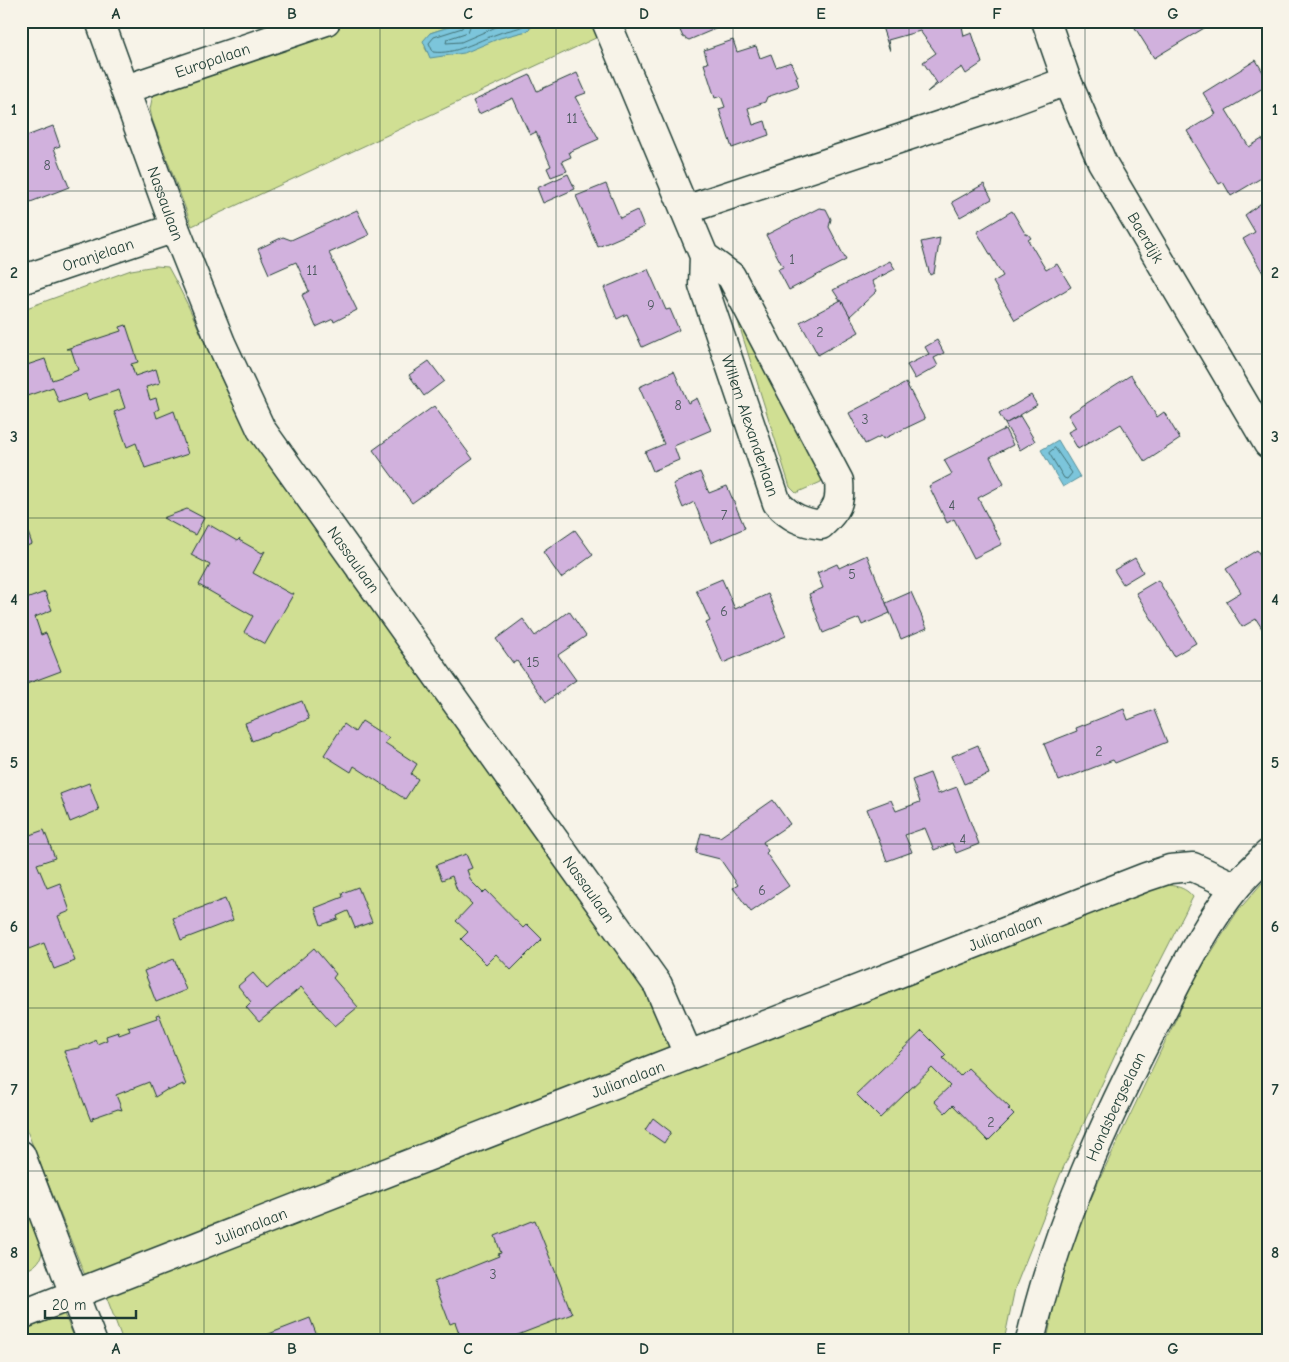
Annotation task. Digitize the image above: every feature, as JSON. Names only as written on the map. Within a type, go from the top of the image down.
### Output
[{"type":"street","name":"Nassaulaan","points":[[100,21],[176,228],[221,343],[261,429],[658,985],[688,1054]]},
{"type":"street","name":"Europalaan","points":[[126,89],[326,21]]},
{"type":"street","name":"Willem Alexanderlaan","points":[[606,21],[704,256],[703,285],[777,504],[786,514],[800,522],[821,525],[834,513],[841,497],[839,481],[731,276],[704,256]]},
{"type":"street","name":"Baerdijk","points":[[1046,21],[1067,81],[1102,162],[1268,444]]},
{"type":"street","points":[[685,210],[1008,104],[1067,81]]},
{"type":"street","name":"Oranjelaan","points":[[21,280],[176,228]]},
{"type":"street","name":"Hondsbergselaan","points":[[1030,1341],[1061,1236],[1102,1135],[1135,1062],[1197,946],[1236,887],[1268,854]]},
{"type":"street","name":"Julianalaan","points":[[21,1315],[688,1054],[1170,869],[1193,867],[1236,887]]},
{"type":"street","points":[[21,1155],[92,1341]]},
{"type":"green space","points":[[353,21],[467,21],[430,33],[425,48],[428,53],[527,31],[538,21],[593,21],[600,36],[192,226],[152,119],[150,109],[153,94],[179,80]]},
{"type":"green space","points":[[156,266],[168,267],[231,400],[250,435],[270,465],[325,538],[687,1049],[86,1278],[21,1116],[21,310],[131,270]]},
{"type":"green space","points":[[729,293],[823,472],[821,482],[796,493],[790,487]]},
{"type":"green space","points":[[1268,876],[1268,1341],[1047,1341],[1058,1284],[1078,1228],[1101,1176],[1197,975],[1237,912]]},
{"type":"green space","points":[[1153,885],[1180,887],[1193,897],[1141,999],[1060,1175],[1015,1288],[1004,1341],[123,1341],[105,1293]]},
{"type":"green space","points":[[21,1189],[42,1254],[39,1261],[33,1267],[21,1273]]},
{"type":"green space","points":[[63,1312],[76,1341],[21,1341],[21,1321]]},
{"type":"water","points":[[467,21],[538,21],[527,31],[500,38],[464,53],[430,58],[423,41],[430,33]]},
{"type":"water","points":[[1058,440],[1080,477],[1063,487],[1041,450]]},
{"type":"building","points":[[680,21],[729,21],[729,23],[689,40],[683,37],[678,26]]},
{"type":"building","points":[[880,21],[938,21],[940,25],[949,21],[961,21],[964,36],[972,33],[982,63],[966,74],[962,67],[927,92],[937,83],[923,62],[936,53],[920,31],[888,40],[890,51]]},
{"type":"building","points":[[1135,21],[1216,21],[1154,58],[1132,23]]},
{"type":"building","points":[[733,40],[737,52],[756,46],[760,58],[771,54],[776,67],[791,62],[798,77],[796,77],[799,86],[767,97],[765,102],[748,108],[753,125],[765,121],[769,135],[732,148],[719,109],[725,107],[721,96],[715,98],[704,64],[708,63],[704,50]]},
{"type":"building","points":[[1256,60],[1268,81],[1268,85],[1226,110],[1249,147],[1262,139],[1268,148],[1268,174],[1231,196],[1223,182],[1219,184],[1187,131],[1216,114],[1203,93]]},
{"type":"building","points":[[577,73],[586,93],[575,97],[599,139],[569,152],[571,157],[562,161],[567,171],[551,177],[547,168],[551,166],[536,132],[530,135],[513,98],[479,114],[473,101],[530,75],[537,91]]},
{"type":"building","points":[[53,126],[60,146],[54,148],[69,187],[28,203],[21,185],[21,130],[24,137]]},
{"type":"building","points":[[568,174],[575,189],[543,203],[537,188]]},
{"type":"building","points":[[606,184],[620,218],[637,210],[644,227],[598,247],[576,196]]},
{"type":"building","points":[[984,184],[992,199],[960,217],[952,202]]},
{"type":"building","points":[[1268,198],[1268,285],[1243,239],[1255,232],[1245,215]]},
{"type":"building","points":[[819,208],[826,209],[831,219],[829,227],[846,260],[789,290],[778,269],[783,267],[766,235]]},
{"type":"building","points":[[357,210],[369,235],[329,253],[357,310],[334,322],[333,319],[316,327],[302,295],[309,291],[296,262],[269,274],[258,249],[283,237],[291,240]]},
{"type":"building","points":[[1012,211],[1026,235],[1028,234],[1031,238],[1028,240],[1046,270],[1057,264],[1071,287],[1015,320],[993,282],[1003,276],[977,232]]},
{"type":"building","points":[[940,238],[934,273],[930,275],[921,242]]},
{"type":"building","points":[[890,261],[895,269],[872,281],[877,291],[850,316],[833,290]]},
{"type":"building","points":[[648,269],[666,310],[670,309],[679,330],[642,347],[627,314],[617,319],[604,288]]},
{"type":"building","points":[[841,300],[859,332],[818,355],[800,322]]},
{"type":"building","points":[[126,325],[138,362],[131,364],[135,376],[156,369],[160,383],[146,387],[150,400],[156,398],[159,409],[155,411],[157,418],[174,411],[188,454],[145,468],[136,443],[127,447],[114,412],[125,408],[119,390],[88,400],[86,394],[59,403],[53,387],[21,398],[21,367],[45,359],[52,380],[61,377],[78,370],[71,349],[66,349],[121,331],[120,327]]},
{"type":"building","points":[[937,340],[944,353],[934,358],[938,366],[915,379],[907,365],[929,354],[925,347]]},
{"type":"building","points":[[429,361],[444,381],[424,396],[409,375]]},
{"type":"building","points":[[674,371],[688,403],[697,398],[711,430],[674,446],[679,460],[653,471],[645,452],[664,444],[639,387]]},
{"type":"building","points":[[1131,375],[1157,417],[1164,412],[1180,439],[1145,462],[1121,424],[1078,449],[1068,432],[1076,428],[1068,415]]},
{"type":"building","points":[[906,383],[925,419],[883,439],[881,436],[865,444],[849,413]]},
{"type":"building","points":[[1031,395],[1037,405],[1005,424],[999,414]]},
{"type":"building","points":[[434,406],[473,459],[412,503],[373,450]]},
{"type":"building","points":[[1020,416],[1035,441],[1020,450],[1005,424]]},
{"type":"building","points":[[1005,429],[1013,445],[990,457],[1004,484],[978,498],[1002,544],[974,558],[954,519],[947,523],[929,486],[952,474],[944,460]]},
{"type":"building","points":[[700,472],[709,493],[727,486],[745,528],[711,543],[694,502],[683,508],[673,484]]},
{"type":"building","points":[[187,509],[204,518],[195,535],[163,518]]},
{"type":"building","points":[[24,521],[32,544],[21,548],[21,522]]},
{"type":"building","points":[[208,524],[237,541],[240,538],[239,540],[262,553],[265,551],[253,573],[291,594],[294,593],[265,644],[244,632],[253,616],[199,585],[210,565],[191,555]]},
{"type":"building","points":[[575,530],[593,555],[561,578],[543,552]]},
{"type":"building","points":[[1257,550],[1268,568],[1268,638],[1256,619],[1242,627],[1226,601],[1241,592],[1226,569]]},
{"type":"building","points":[[867,555],[890,613],[862,625],[859,618],[823,633],[809,594],[823,588],[817,573],[837,564],[839,568]]},
{"type":"building","points":[[1135,558],[1143,572],[1123,584],[1114,570]]},
{"type":"building","points":[[722,579],[735,609],[768,594],[786,636],[723,663],[706,623],[710,621],[696,590]]},
{"type":"building","points":[[1158,580],[1196,643],[1174,656],[1136,593]]},
{"type":"building","points":[[45,592],[52,610],[35,617],[41,635],[46,633],[61,671],[21,686],[21,601]]},
{"type":"building","points":[[911,592],[927,628],[901,639],[886,603]]},
{"type":"building","points":[[569,611],[586,636],[558,655],[576,680],[546,702],[517,661],[513,663],[496,639],[523,619],[535,636]]},
{"type":"building","points":[[302,701],[309,719],[252,741],[245,723]]},
{"type":"building","points":[[1124,709],[1128,720],[1154,710],[1167,742],[1115,763],[1113,760],[1059,781],[1044,744],[1077,731],[1076,728]]},
{"type":"building","points":[[362,721],[389,738],[385,743],[417,764],[411,774],[418,779],[405,799],[354,766],[351,772],[324,755],[344,724],[355,732]]},
{"type":"building","points":[[978,745],[989,774],[964,784],[952,756]]},
{"type":"building","points":[[930,773],[938,794],[957,787],[979,844],[956,853],[952,843],[934,850],[925,828],[905,835],[912,852],[887,861],[867,809],[891,800],[896,811],[920,802],[912,780]]},
{"type":"building","points":[[89,783],[99,810],[70,822],[60,794]]},
{"type":"building","points":[[773,800],[790,824],[763,842],[768,851],[766,853],[789,886],[751,912],[733,888],[738,885],[720,859],[696,853],[701,833],[720,837]]},
{"type":"building","points":[[44,830],[55,858],[37,864],[47,888],[60,883],[70,911],[58,916],[75,961],[54,969],[44,943],[21,952],[21,838]]},
{"type":"building","points":[[466,854],[472,868],[467,870],[471,881],[483,893],[486,890],[523,928],[527,924],[542,939],[511,970],[496,954],[486,964],[461,939],[468,932],[456,921],[472,904],[457,890],[452,876],[442,880],[436,865]]},
{"type":"building","points":[[358,887],[372,922],[355,928],[348,911],[337,916],[338,919],[321,925],[315,908],[343,897],[342,893]]},
{"type":"building","points":[[225,899],[233,920],[181,940],[173,918]]},
{"type":"building","points":[[314,948],[336,974],[333,978],[358,1007],[335,1026],[301,987],[259,1022],[246,1007],[251,1002],[238,986],[253,973],[267,989]]},
{"type":"building","points":[[174,959],[186,990],[156,1002],[144,971]]},
{"type":"building","points":[[159,1014],[186,1085],[183,1086],[183,1084],[168,1091],[168,1089],[155,1097],[149,1082],[116,1095],[122,1110],[118,1109],[92,1118],[93,1120],[91,1121],[64,1051],[78,1048],[93,1042],[95,1039],[97,1044],[107,1040],[106,1036],[118,1032],[119,1035],[130,1031],[128,1026],[131,1027],[157,1018],[156,1015]]},
{"type":"building","points":[[922,1031],[946,1055],[943,1058],[960,1076],[968,1068],[1010,1108],[1008,1109],[1014,1115],[988,1141],[953,1105],[945,1113],[934,1101],[950,1086],[932,1068],[880,1118],[856,1094]]},
{"type":"building","points":[[653,1118],[671,1132],[664,1143],[645,1130]]},
{"type":"building","points":[[535,1220],[572,1314],[502,1341],[462,1341],[455,1322],[450,1324],[434,1282],[499,1256],[498,1254],[501,1253],[495,1236]]},
{"type":"building","points":[[310,1318],[319,1341],[262,1341],[261,1337]]}]
